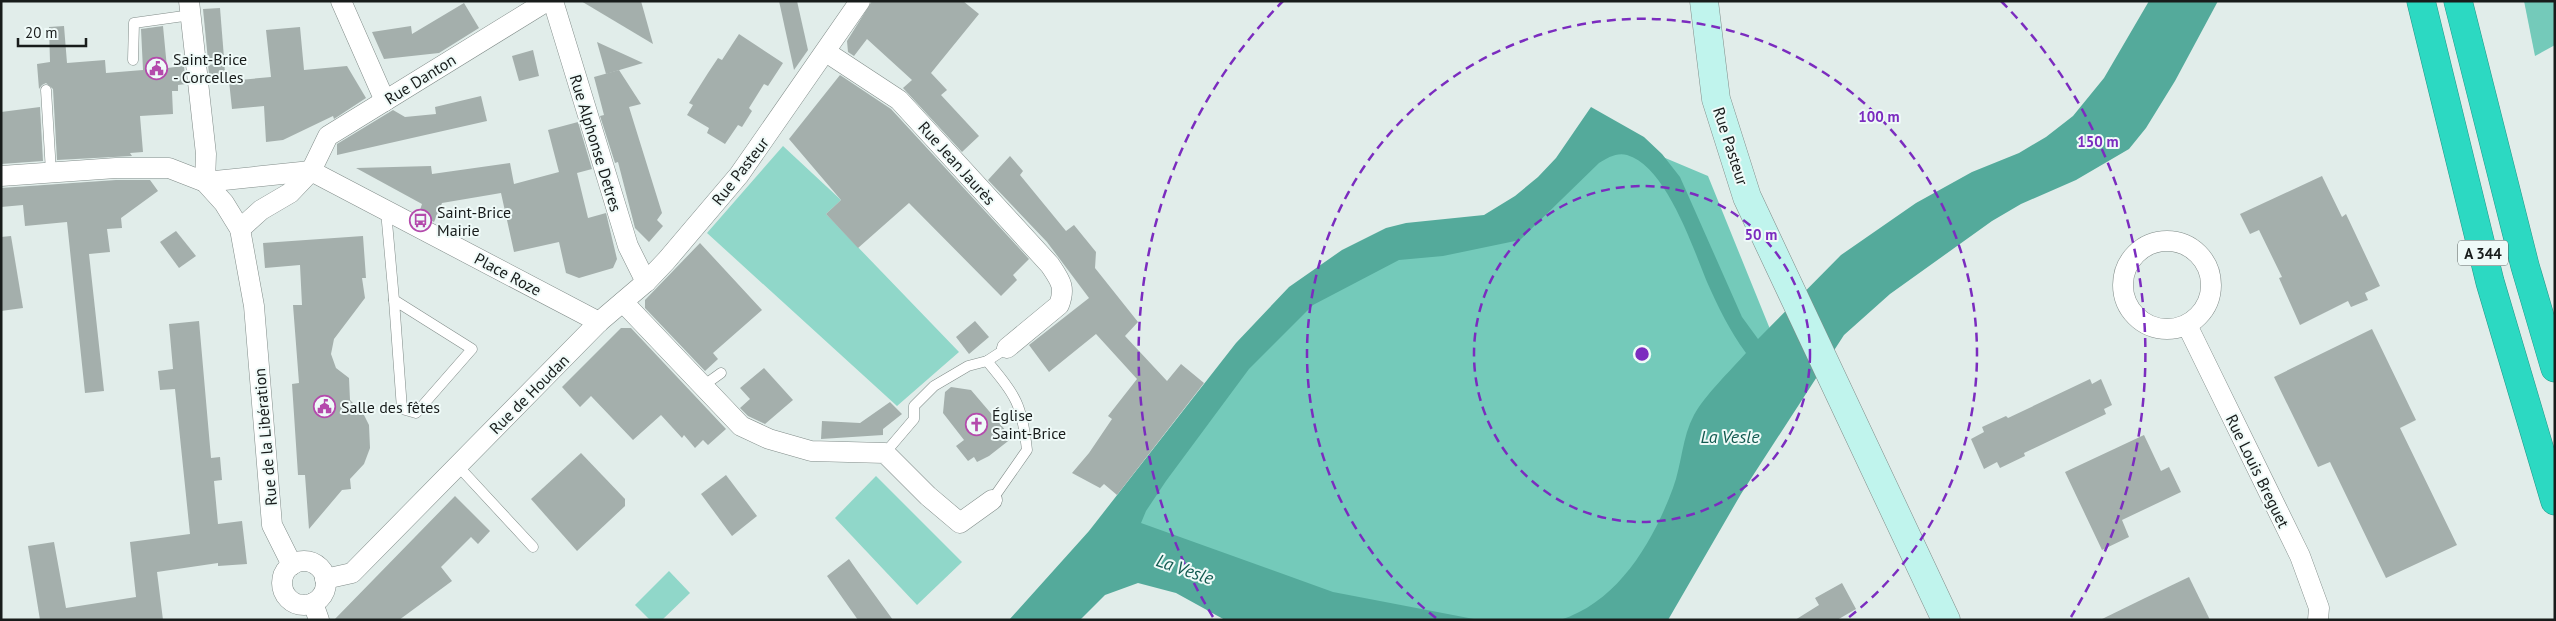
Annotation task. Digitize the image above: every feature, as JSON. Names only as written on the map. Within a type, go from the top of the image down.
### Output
[{"type":"highway","name":"A 344","points":[[2421,1],[2490,282],[2555,501]]},
{"type":"highway","name":"A 344","points":[[2458,1],[2525,266],[2555,368]]},
{"type":"street","points":[[341,1],[385,101]]},
{"type":"street","name":"Rue Danton","points":[[240,229],[261,210],[290,193],[311,171],[328,136],[546,1]]},
{"type":"street","name":"Rue Alphonse Detres","points":[[553,1],[628,246],[646,282]]},
{"type":"street","name":"Rue Pasteur","points":[[599,322],[646,282],[739,175],[860,1]]},
{"type":"street","name":"Rue Pasteur","points":[[1704,1],[1716,99],[1747,196],[1946,620]]},
{"type":"street","points":[[190,8],[206,154],[205,182]]},
{"type":"street","name":"Rue Jean Jaurès","points":[[826,52],[899,100],[1050,266],[1062,282],[1062,296],[1059,304],[1007,348]]},
{"type":"street","points":[[1,176],[116,168],[169,168],[205,182],[224,203],[240,229]]},
{"type":"street","points":[[205,182],[311,171]]},
{"type":"street","name":"Place Roze","points":[[311,171],[599,322]]},
{"type":"street","name":"Rue de la Libération","points":[[240,229],[254,306],[272,525],[292,565]]},
{"type":"street","points":[[2170,241],[2184,244],[2196,252],[2206,263],[2211,284],[2207,305],[2199,317],[2187,325],[2166,329],[2144,324],[2133,314],[2126,301],[2123,287],[2125,272],[2132,259],[2142,249],[2156,242],[2170,241]]},
{"type":"street","points":[[623,302],[741,426],[769,439],[811,451],[884,453],[928,496],[960,523],[992,500]]},
{"type":"street","name":"Rue de Houdan","points":[[325,579],[352,573],[599,322]]},
{"type":"street","name":"Rue Louis Breguet","points":[[2187,325],[2300,556],[2319,608],[2318,620]]},
{"type":"street","points":[[298,562],[312,562],[323,572],[325,579],[323,593],[309,612],[292,601],[284,590],[283,576],[292,565],[298,562]]},
{"type":"lane","points":[[133,60],[134,23],[190,8]]},
{"type":"lane","points":[[46,90],[51,172]]},
{"type":"lane","points":[[386,210],[402,409],[416,413],[472,349],[394,300]]},
{"type":"lane","points":[[884,453],[914,419],[914,406],[934,386],[968,366],[987,361],[1007,348]]},
{"type":"lane","points":[[987,361],[1014,394],[1024,422],[1027,450],[992,500]]},
{"type":"lane","points":[[703,386],[721,373]]},
{"type":"lane","points":[[458,466],[532,547]]},
{"type":"shaded area","points":[[2524,1],[2555,1],[2555,45],[2535,56]]},
{"type":"shaded area","points":[[1613,136],[1708,176],[1791,381],[1623,620],[1341,620],[1122,570],[1114,510],[1298,299],[1436,230],[1511,219]]},
{"type":"shaded area","points":[[783,146],[841,200],[826,214],[959,352],[897,406],[707,233]]},
{"type":"shaded area","points":[[876,476],[962,562],[917,605],[835,518]]},
{"type":"shaded area","points":[[669,571],[690,593],[662,620],[650,620],[635,605]]},
{"type":"water","name":"La Vesle","points":[[2149,1],[2218,1],[2175,81],[2146,128],[2129,149],[2076,180],[2021,204],[1992,221],[1890,294],[1844,335],[1741,494],[1668,620],[1560,620],[1581,611],[1599,599],[1616,585],[1631,568],[1644,549],[1665,508],[1676,479],[1687,432],[1694,415],[1711,391],[1746,353],[1720,310],[1686,230],[1666,191],[1641,162],[1627,155],[1620,154],[1599,163],[1520,240],[1443,256],[1399,260],[1313,305],[1249,369],[1166,481],[1146,511],[1141,523],[1333,592],[1479,620],[1225,620],[1176,593],[1138,583],[1105,595],[1080,620],[1009,620],[1089,531],[1236,343],[1289,287],[1342,250],[1386,228],[1406,223],[1484,215],[1515,196],[1538,177],[1556,158],[1591,107],[1644,137],[1662,154],[1680,177],[1742,317],[1758,339],[1841,255],[1916,203],[1972,172],[2019,153],[2046,137],[2073,116],[2104,78]]},
{"type":"building","points":[[581,1],[641,1],[653,44]]},
{"type":"building","points":[[779,1],[797,1],[808,50],[794,70]]},
{"type":"building","points":[[872,1],[963,1],[979,14],[931,73],[947,90],[941,95],[979,136],[962,152],[903,88],[912,80],[867,39],[854,56],[848,52],[847,41]]},
{"type":"building","points":[[464,3],[479,28],[439,53],[384,59],[372,32],[411,26],[412,34]]},
{"type":"building","points":[[220,8],[224,58],[208,60],[203,9]]},
{"type":"building","points":[[64,26],[67,63],[105,60],[106,73],[143,70],[141,29],[163,26],[167,68],[184,66],[186,84],[178,85],[178,91],[172,91],[173,114],[140,116],[143,152],[130,153],[132,156],[57,160],[53,89],[46,83],[39,89],[37,64],[50,62],[49,27]]},
{"type":"building","points":[[300,27],[304,70],[347,66],[366,98],[334,119],[333,116],[283,140],[266,142],[264,106],[232,109],[229,81],[271,77],[266,30]]},
{"type":"building","points":[[739,34],[783,63],[768,86],[764,84],[749,108],[752,111],[742,127],[738,125],[725,144],[707,133],[709,128],[687,115],[693,105],[689,103],[708,73],[718,58],[722,60]]},
{"type":"building","points":[[597,42],[643,63],[606,74]]},
{"type":"building","points":[[533,50],[539,76],[519,81],[512,56]]},
{"type":"building","points":[[224,63],[226,80],[210,82],[208,65]]},
{"type":"building","points":[[619,70],[641,104],[629,107],[662,213],[657,220],[663,226],[649,242],[635,228],[618,162],[615,163],[600,116],[604,115],[594,77]]},
{"type":"building","points":[[840,75],[891,109],[1029,259],[1013,275],[1017,280],[1001,296],[909,203],[858,248],[826,214],[841,200],[789,139]]},
{"type":"building","points":[[481,96],[487,121],[337,155],[337,144],[393,110],[405,117],[436,114],[435,107]]},
{"type":"building","points":[[40,107],[43,161],[1,164],[1,112]]},
{"type":"building","points":[[578,122],[592,169],[577,173],[588,218],[606,213],[617,259],[613,268],[579,278],[566,273],[559,242],[514,252],[501,193],[442,203],[434,222],[419,213],[422,204],[356,168],[431,166],[432,174],[510,163],[514,184],[559,172],[548,130]]},
{"type":"building","points":[[1010,156],[1023,171],[1020,175],[1066,231],[1074,225],[1096,252],[1095,268],[1138,322],[1125,336],[1167,381],[1181,364],[1204,383],[1117,495],[1104,484],[1100,488],[1072,473],[1089,453],[1112,419],[1108,416],[1137,379],[1096,334],[1049,372],[1029,345],[1089,298],[1047,242],[988,180]]},
{"type":"building","points":[[2322,176],[2342,217],[2346,214],[2380,286],[2365,293],[2368,300],[2351,307],[2348,301],[2300,325],[2279,278],[2282,277],[2259,230],[2250,234],[2240,214]]},
{"type":"building","points":[[116,180],[150,180],[158,191],[121,218],[122,228],[107,229],[110,252],[89,254],[104,391],[85,393],[67,222],[25,226],[23,205],[1,207],[1,188]]},
{"type":"building","points":[[176,231],[196,256],[179,268],[160,242]]},
{"type":"building","points":[[11,236],[23,308],[1,311],[1,237]]},
{"type":"building","name":"Salle des fêtes","points":[[363,236],[366,278],[362,278],[365,298],[334,339],[331,354],[336,368],[349,378],[350,400],[363,413],[369,425],[370,448],[364,464],[350,479],[351,489],[342,490],[309,529],[305,475],[298,475],[292,384],[299,383],[293,305],[302,305],[300,265],[265,268],[263,243]]},
{"type":"building","points":[[700,243],[762,310],[713,353],[718,359],[705,371],[645,308],[645,300]]},
{"type":"building","points":[[199,321],[211,458],[220,457],[222,480],[214,481],[218,524],[242,521],[247,564],[218,566],[218,563],[157,572],[163,620],[40,620],[28,546],[54,542],[66,608],[136,597],[130,542],[190,534],[175,389],[160,390],[158,371],[173,369],[169,324]]},
{"type":"building","points":[[975,321],[989,337],[969,354],[956,337]]},
{"type":"building","points":[[621,328],[631,328],[726,429],[708,445],[703,440],[695,448],[684,435],[682,438],[661,415],[633,440],[591,396],[580,407],[562,387]]},
{"type":"building","points":[[2372,329],[2416,420],[2400,428],[2457,545],[2386,578],[2330,462],[2318,467],[2274,377]]},
{"type":"building","points":[[764,368],[793,400],[765,424],[748,416],[740,408],[750,399],[740,388]]},
{"type":"building","points":[[2090,379],[2092,384],[2101,379],[2112,405],[2104,409],[2106,414],[2024,453],[2025,456],[2000,468],[1997,462],[1984,469],[1971,439],[1984,432],[1982,427],[2006,416],[2008,418]]},
{"type":"building","name":"Église Saint-Brice","points":[[951,387],[971,390],[1012,438],[989,456],[977,462],[974,457],[968,461],[956,446],[964,440],[943,413],[945,392]]},
{"type":"building","points":[[890,402],[902,414],[883,429],[883,435],[821,439],[822,421],[860,423]]},
{"type":"building","points":[[2144,435],[2161,471],[2169,467],[2181,492],[2122,520],[2129,537],[2102,550],[2065,472]]},
{"type":"building","points":[[581,453],[625,499],[625,506],[577,551],[531,499]]},
{"type":"building","points":[[726,475],[757,516],[732,536],[701,494]]},
{"type":"building","points":[[455,496],[490,531],[478,544],[471,537],[441,567],[452,581],[399,620],[334,620]]},
{"type":"building","points":[[849,559],[893,620],[858,620],[827,576]]},
{"type":"building","points":[[2189,577],[2210,620],[2100,620],[2143,599]]},
{"type":"building","points":[[1842,583],[1856,609],[1837,620],[1795,620],[1819,605],[1815,598]]},
{"type":"place","name":"Saint-Brice - Corcelles","points":[[157,68]]},
{"type":"place","name":"Saint-Brice Mairie","points":[[421,221]]},
{"type":"place","name":"Salle des fêtes","points":[[325,407]]},
{"type":"place","name":"Église Saint-Brice","points":[[976,424]]}]
